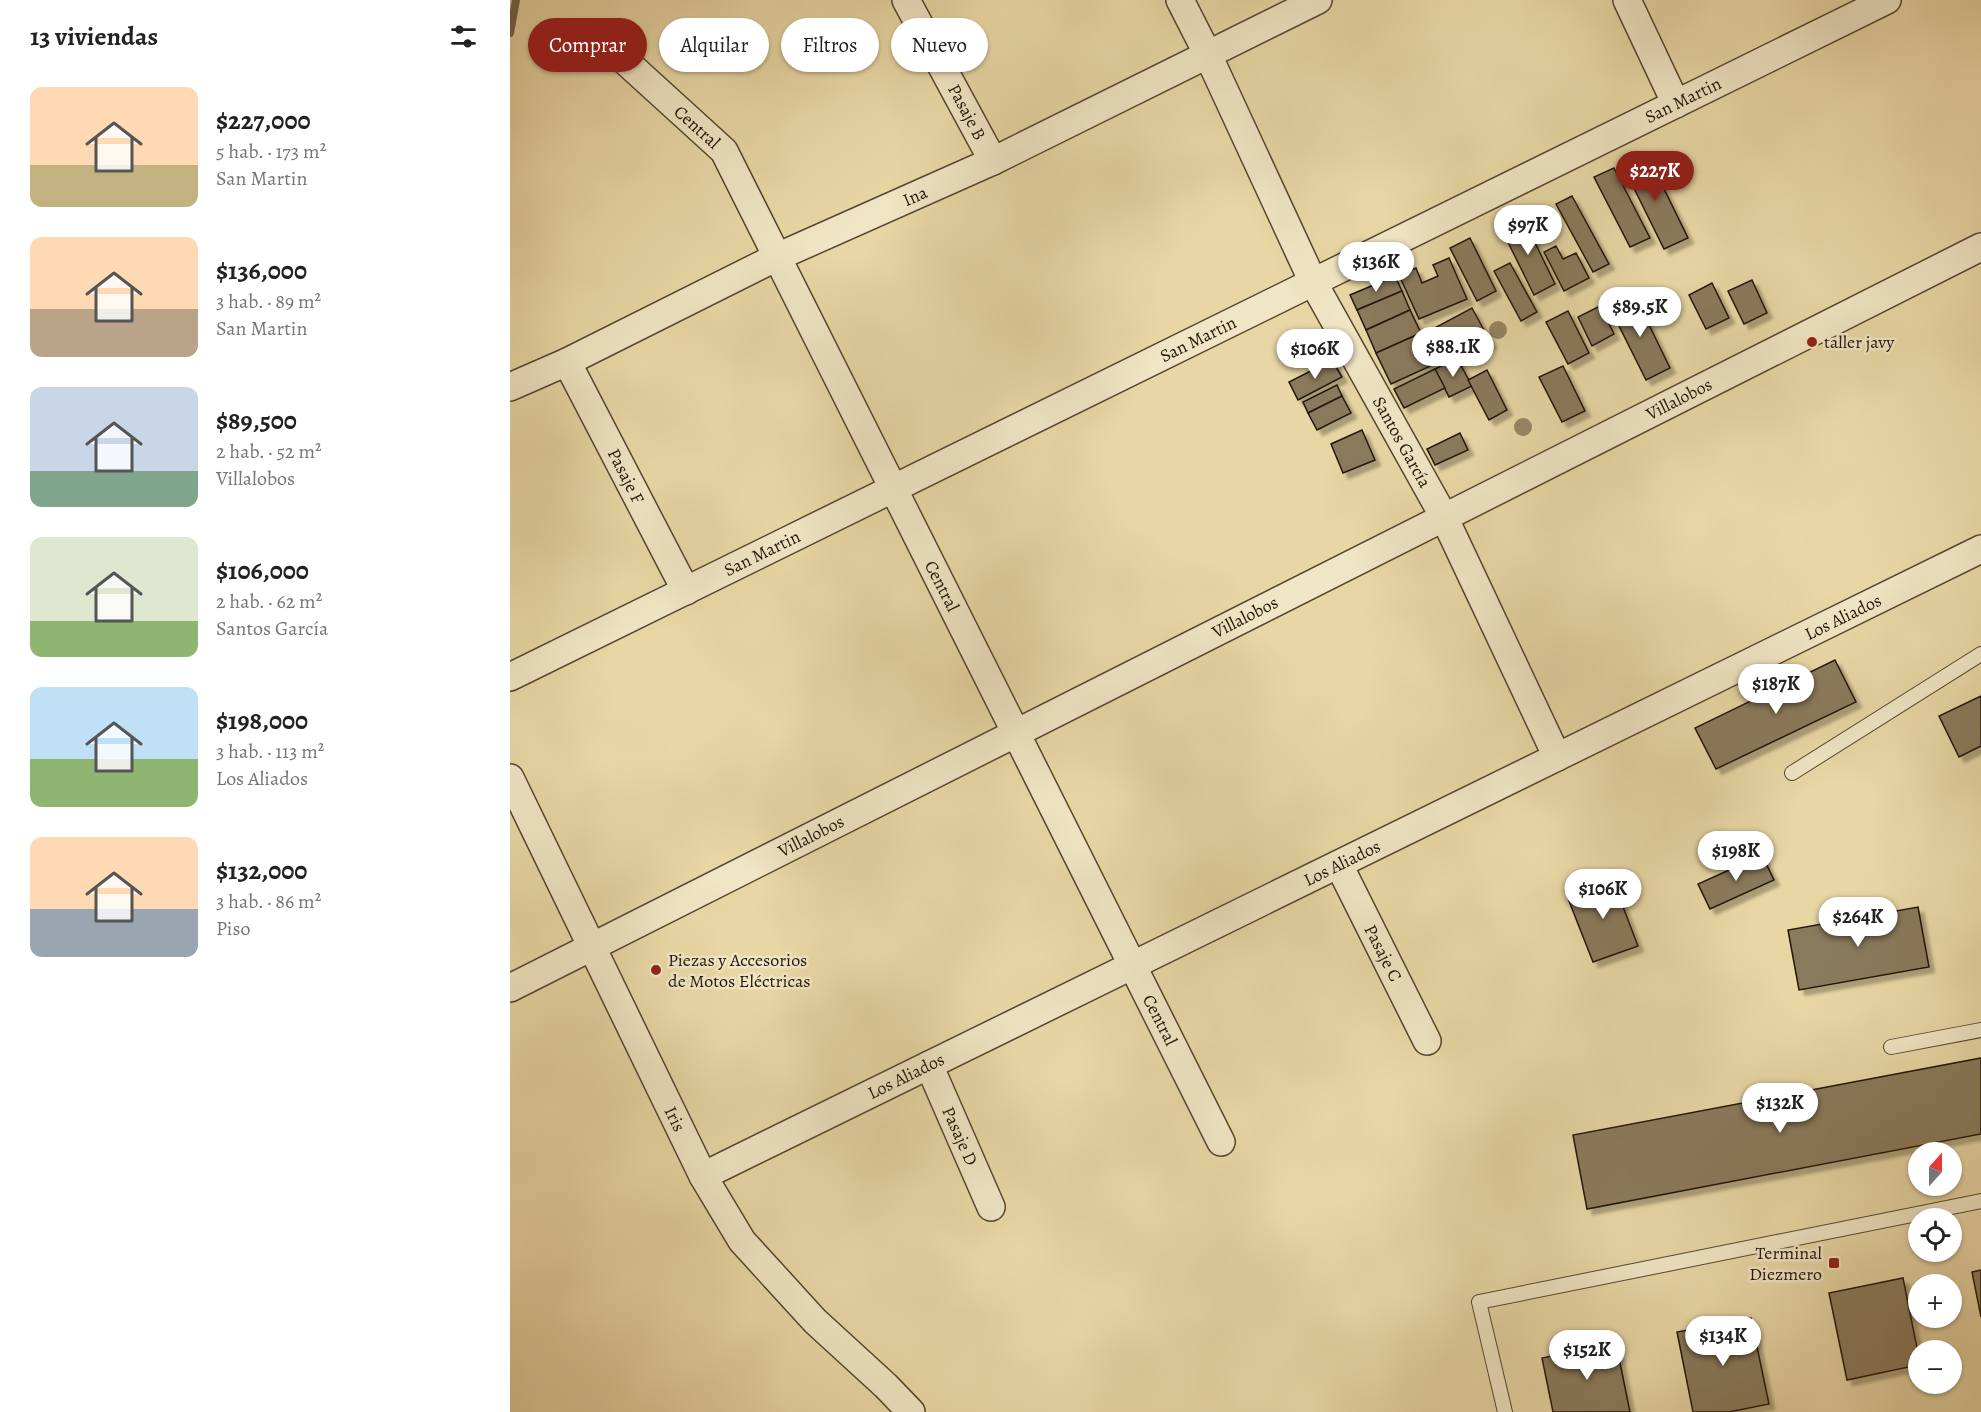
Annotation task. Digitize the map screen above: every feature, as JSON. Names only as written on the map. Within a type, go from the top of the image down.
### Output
[{"type":"street","name":"Pasaje B","points":[[906,0],[993,161]]},
{"type":"street","name":"Santos García","points":[[1180,0],[1208,55],[1313,282],[1444,518],[1557,757]]},
{"type":"street","name":"Ina","points":[[510,387],[567,362],[777,257],[993,161],[1318,0]]},
{"type":"street","points":[[1627,0],[1676,104]]},
{"type":"street","name":"San Martin","points":[[510,677],[1887,0]]},
{"type":"street","name":"Central","points":[[637,72],[724,151],[1221,1142]]},
{"type":"street","name":"Villalobos","points":[[510,988],[1981,247]]},
{"type":"street","name":"Pasaje F","points":[[567,362],[686,591]]},
{"type":"street","name":"Los Aliados","points":[[703,1176],[1981,549]]},
{"type":"street","name":"Iris","points":[[510,777],[703,1176],[742,1240],[815,1321],[911,1412]]},
{"type":"street","name":"Pasaje C","points":[[1339,865],[1427,1041]]},
{"type":"street","name":"Pasaje D","points":[[929,1065],[991,1207]]},
{"type":"lane","points":[[1792,773],[1981,654]]},
{"type":"lane","points":[[1891,1047],[1981,1030]]},
{"type":"lane","points":[[1505,1412],[1479,1302],[1981,1201]]},
{"type":"building","points":[[1647,154],[1688,238],[1664,249],[1623,166]]},
{"type":"building","points":[[1614,168],[1650,238],[1630,247],[1594,177]]},
{"type":"building","points":[[1572,196],[1609,264],[1593,272],[1556,204]]},
{"type":"building","points":[[1523,218],[1555,284],[1534,295],[1501,228]]},
{"type":"building","points":[[1470,238],[1496,291],[1477,301],[1450,248]]},
{"type":"building","points":[[1556,246],[1563,259],[1576,253],[1589,278],[1564,291],[1544,252]]},
{"type":"building","points":[[1449,258],[1467,299],[1419,319],[1399,275],[1416,268],[1422,283],[1438,276],[1433,265]]},
{"type":"building","points":[[1510,263],[1537,312],[1521,321],[1494,271]]},
{"type":"building","points":[[1395,276],[1402,291],[1357,310],[1350,295]]},
{"type":"building","points":[[1752,280],[1767,313],[1744,324],[1728,291]]},
{"type":"building","points":[[1712,283],[1729,318],[1706,329],[1689,295]]},
{"type":"building","points":[[1402,291],[1410,310],[1366,330],[1357,310]]},
{"type":"building","points":[[1635,296],[1670,368],[1646,380],[1610,308]]},
{"type":"building","points":[[1600,306],[1614,334],[1592,346],[1578,317]]},
{"type":"building","points":[[1472,308],[1491,343],[1469,354],[1461,338],[1439,350],[1429,331]]},
{"type":"building","points":[[1410,310],[1421,333],[1376,353],[1366,330]]},
{"type":"building","points":[[1568,311],[1589,353],[1568,364],[1546,322]]},
{"type":"building","points":[[1421,333],[1435,364],[1391,384],[1376,353]]},
{"type":"building","points":[[1457,358],[1472,386],[1449,397],[1435,369]]},
{"type":"building","points":[[1332,360],[1342,377],[1298,400],[1289,382]]},
{"type":"building","points":[[1563,366],[1585,411],[1562,422],[1539,377]]},
{"type":"building","points":[[1435,369],[1445,388],[1404,408],[1394,389]]},
{"type":"building","points":[[1487,370],[1507,410],[1489,420],[1468,380]]},
{"type":"building","points":[[1337,385],[1342,396],[1308,413],[1303,402]]},
{"type":"building","points":[[1342,396],[1351,413],[1317,430],[1308,413]]},
{"type":"building","points":[[1362,430],[1375,460],[1343,473],[1331,444]]},
{"type":"building","points":[[1460,433],[1468,450],[1435,465],[1427,449]]},
{"type":"building","points":[[1835,660],[1856,702],[1716,769],[1695,728]]},
{"type":"building","points":[[1981,696],[1981,746],[1959,757],[1939,716]]},
{"type":"building","points":[[1762,855],[1774,880],[1710,909],[1698,884]]},
{"type":"building","points":[[1612,878],[1638,946],[1593,962],[1567,896]]},
{"type":"building","points":[[1918,907],[1929,967],[1799,990],[1788,930]]},
{"type":"building","points":[[1981,1058],[1981,1134],[1939,1142],[1908,1142],[1908,1148],[1587,1209],[1573,1135]]},
{"type":"building","points":[[1981,1270],[1981,1317],[1972,1272]]},
{"type":"building","points":[[1903,1278],[1908,1303],[1908,1328],[1913,1328],[1915,1340],[1908,1340],[1908,1367],[1847,1380],[1829,1293]]},
{"type":"building","points":[[1751,1318],[1769,1404],[1729,1412],[1693,1412],[1677,1332]]},
{"type":"building","points":[[1616,1343],[1630,1412],[1553,1412],[1542,1358]]},
{"type":"waterway","points":[[510,33],[516,0]]},
{"type":"place","name":"taller javy","points":[[1812,342]]},
{"type":"place","name":"Piezas y Accesorios de Motos Eléctricas","points":[[656,970]]},
{"type":"place","name":"Terminal Diezmero","points":[[1834,1263]]}]
